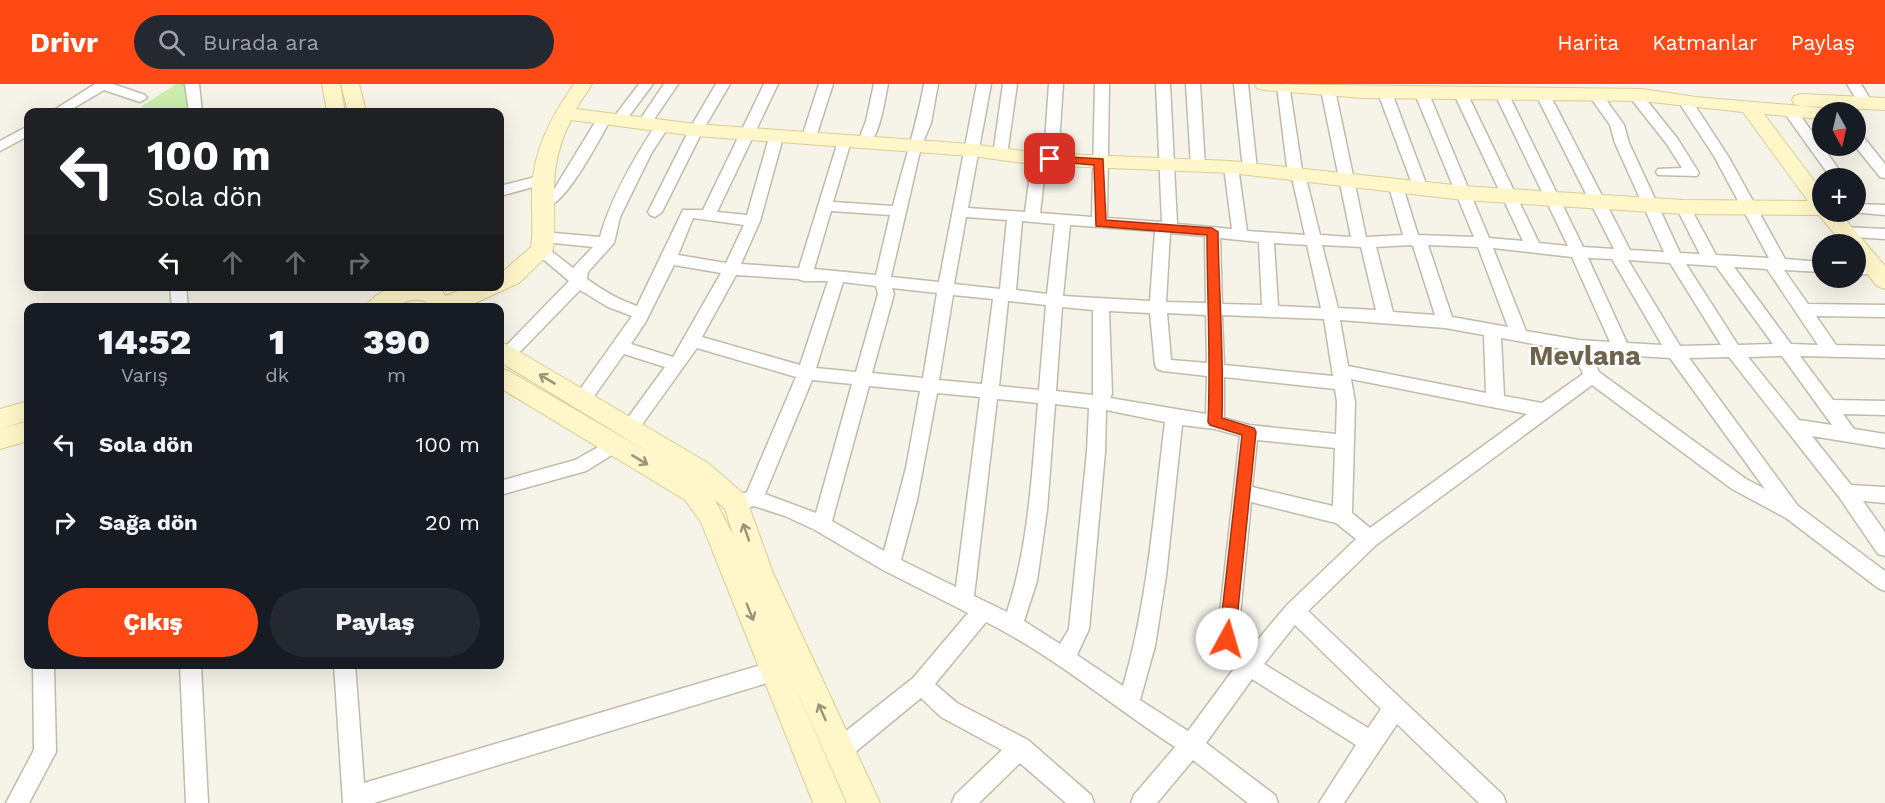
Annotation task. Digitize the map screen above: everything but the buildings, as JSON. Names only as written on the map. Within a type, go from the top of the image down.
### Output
[{"type":"street","points":[[192,84],[195,108]]},
{"type":"street","points":[[331,84],[335,108]]},
{"type":"street","points":[[350,84],[356,108]]},
{"type":"street","points":[[583,84],[563,113],[552,136],[543,180],[543,245],[579,281],[623,308],[641,313]]},
{"type":"street","points":[[542,206],[558,194],[611,120],[646,84]]},
{"type":"street","points":[[504,359],[579,281],[580,270],[606,243],[613,217],[644,154],[653,125],[671,84]]},
{"type":"street","points":[[655,212],[696,130],[723,84]]},
{"type":"street","points":[[709,214],[771,84]]},
{"type":"street","points":[[808,137],[826,84]]},
{"type":"street","points":[[865,142],[873,121],[881,84]]},
{"type":"street","points":[[822,524],[886,294],[882,281],[897,211],[914,147],[924,123],[931,84]]},
{"type":"street","points":[[890,564],[903,524],[984,84]]},
{"type":"street","points":[[1000,155],[1010,84]]},
{"type":"street","points":[[1032,218],[1045,159],[1056,84]]},
{"type":"street","points":[[1100,223],[1099,162],[1102,84]]},
{"type":"street","points":[[1163,84],[1168,164],[1167,227],[1158,308],[1163,365],[1341,377],[1495,400],[1546,411]]},
{"type":"street","points":[[1193,84],[1198,166]]},
{"type":"street","points":[[1240,234],[1241,84]]},
{"type":"street","points":[[1264,84],[1328,90],[1422,94],[1595,93],[1667,86],[1812,104]]},
{"type":"street","points":[[1854,84],[1859,102]]},
{"type":"street","points":[[65,108],[104,85],[140,98]]},
{"type":"street","points":[[1284,86],[1296,174],[1331,315],[1346,402],[1342,516]]},
{"type":"street","points":[[1633,89],[1685,101],[1812,112]]},
{"type":"street","points":[[1633,89],[1672,141],[1692,173],[1663,172]]},
{"type":"street","points":[[1328,90],[1347,179],[1386,317]]},
{"type":"street","points":[[1385,93],[1421,189]]},
{"type":"street","points":[[1502,93],[1554,200],[1621,348]]},
{"type":"street","points":[[1542,93],[1599,202],[1621,255],[1675,352],[1793,512]]},
{"type":"street","points":[[1595,93],[1617,125],[1622,143],[1675,259],[1733,350],[1845,492],[1885,548]]},
{"type":"street","points":[[1422,94],[1452,159],[1463,193],[1520,336]]},
{"type":"street","points":[[1461,94],[1534,248]]},
{"type":"street","points":[[1685,101],[1702,125],[1750,207],[1776,264],[1831,351]]},
{"type":"street","points":[[1866,108],[1885,104]]},
{"type":"street","points":[[1749,107],[1812,193]]},
{"type":"street","points":[[1866,110],[1885,116]]},
{"type":"street","points":[[1790,111],[1831,168]]},
{"type":"street","points":[[563,113],[696,130],[777,134],[971,150],[1045,159],[1241,168],[1347,179],[1396,187],[1554,200],[1683,207],[1812,207]]},
{"type":"street","points":[[504,488],[580,466],[622,437],[677,364],[731,269],[753,221],[777,134]]},
{"type":"street","points":[[0,147],[24,135]]},
{"type":"street","points":[[804,276],[844,141]]},
{"type":"street","points":[[1866,150],[1885,174]]},
{"type":"street","points":[[504,190],[543,180]]},
{"type":"street","points":[[1396,187],[1445,322]]},
{"type":"street","points":[[825,206],[897,211]]},
{"type":"street","points":[[1683,207],[1716,261],[1848,434]]},
{"type":"street","points":[[1866,208],[1885,210]]},
{"type":"street","points":[[959,212],[1167,227],[1266,238],[1364,242],[1416,240],[1483,242],[1577,252],[1812,266]]},
{"type":"street","points":[[582,400],[641,313],[669,259],[688,213],[753,221]]},
{"type":"street","points":[[964,599],[987,390],[1015,217]]},
{"type":"street","points":[[1013,625],[1027,581],[1038,510],[1054,301],[1063,220]]},
{"type":"street","points":[[1836,222],[1846,234]]},
{"type":"street","points":[[1212,232],[1213,310],[1217,368],[1215,422]]},
{"type":"street","points":[[1866,257],[1885,234]]},
{"type":"street","points":[[504,281],[511,278],[543,245],[554,238],[606,243]]},
{"type":"street","points":[[1266,238],[1270,312]]},
{"type":"street","points":[[669,259],[731,269],[804,276],[837,276],[1101,305],[1386,317],[1445,322],[1579,346],[1675,352],[1733,350],[1885,352]]},
{"type":"street","points":[[837,276],[805,373],[745,501],[759,573],[864,803]]},
{"type":"street","points":[[379,299],[419,291],[432,298],[456,302],[480,291]]},
{"type":"street","points":[[1063,657],[1075,641],[1079,629],[1096,452],[1098,402],[1103,394],[1101,305]]},
{"type":"street","points":[[1803,310],[1885,311]]},
{"type":"street","points":[[1492,331],[1495,400]]},
{"type":"street","points":[[691,340],[805,373],[1098,402],[1174,417],[1215,422],[1250,432],[1345,442]]},
{"type":"street","points":[[1579,346],[1592,376],[1739,484],[1793,512],[1882,578]]},
{"type":"street","points":[[620,347],[677,364]]},
{"type":"street","points":[[504,362],[582,400],[622,437],[699,470],[745,501],[791,510],[822,524],[890,564],[1013,625],[1100,681],[1128,704],[1191,745],[1267,803]]},
{"type":"street","points":[[504,362],[622,437],[694,492],[712,517],[830,803]]},
{"type":"street","points":[[1142,803],[1191,745],[1249,666],[1294,611],[1369,539],[1592,376]]},
{"type":"street","points":[[1827,407],[1885,408]]},
{"type":"street","points":[[0,418],[24,412]]},
{"type":"street","points":[[1128,704],[1145,646],[1156,576],[1174,417]]},
{"type":"street","points":[[1794,426],[1885,441]]},
{"type":"street","points":[[0,439],[24,432]]},
{"type":"street","points":[[1250,432],[1227,639],[1249,666],[1370,741]]},
{"type":"street","points":[[1243,492],[1342,516],[1369,539]]},
{"type":"street","points":[[1845,492],[1885,495]]},
{"type":"street","points":[[840,750],[921,685],[984,609]]},
{"type":"street","points":[[1294,611],[1495,803]]},
{"type":"street","points":[[17,803],[45,752],[43,669]]},
{"type":"street","points":[[190,669],[197,803]]},
{"type":"street","points":[[344,669],[354,801],[774,670]]},
{"type":"street","points":[[921,685],[949,710],[1020,748],[1083,803]]},
{"type":"street","points":[[1330,803],[1370,741],[1394,709]]},
{"type":"street","points":[[963,803],[1020,748]]},
{"type":"green space","points":[[176,84],[187,84],[191,108],[143,108],[142,106]]},
{"type":"district","name":"Mevlana","points":[[1585,356]]},
{"type":"route","points":[[1050,159],[1099,162],[1100,223],[1212,232],[1213,310],[1217,368],[1215,422],[1250,432],[1227,639]]}]
